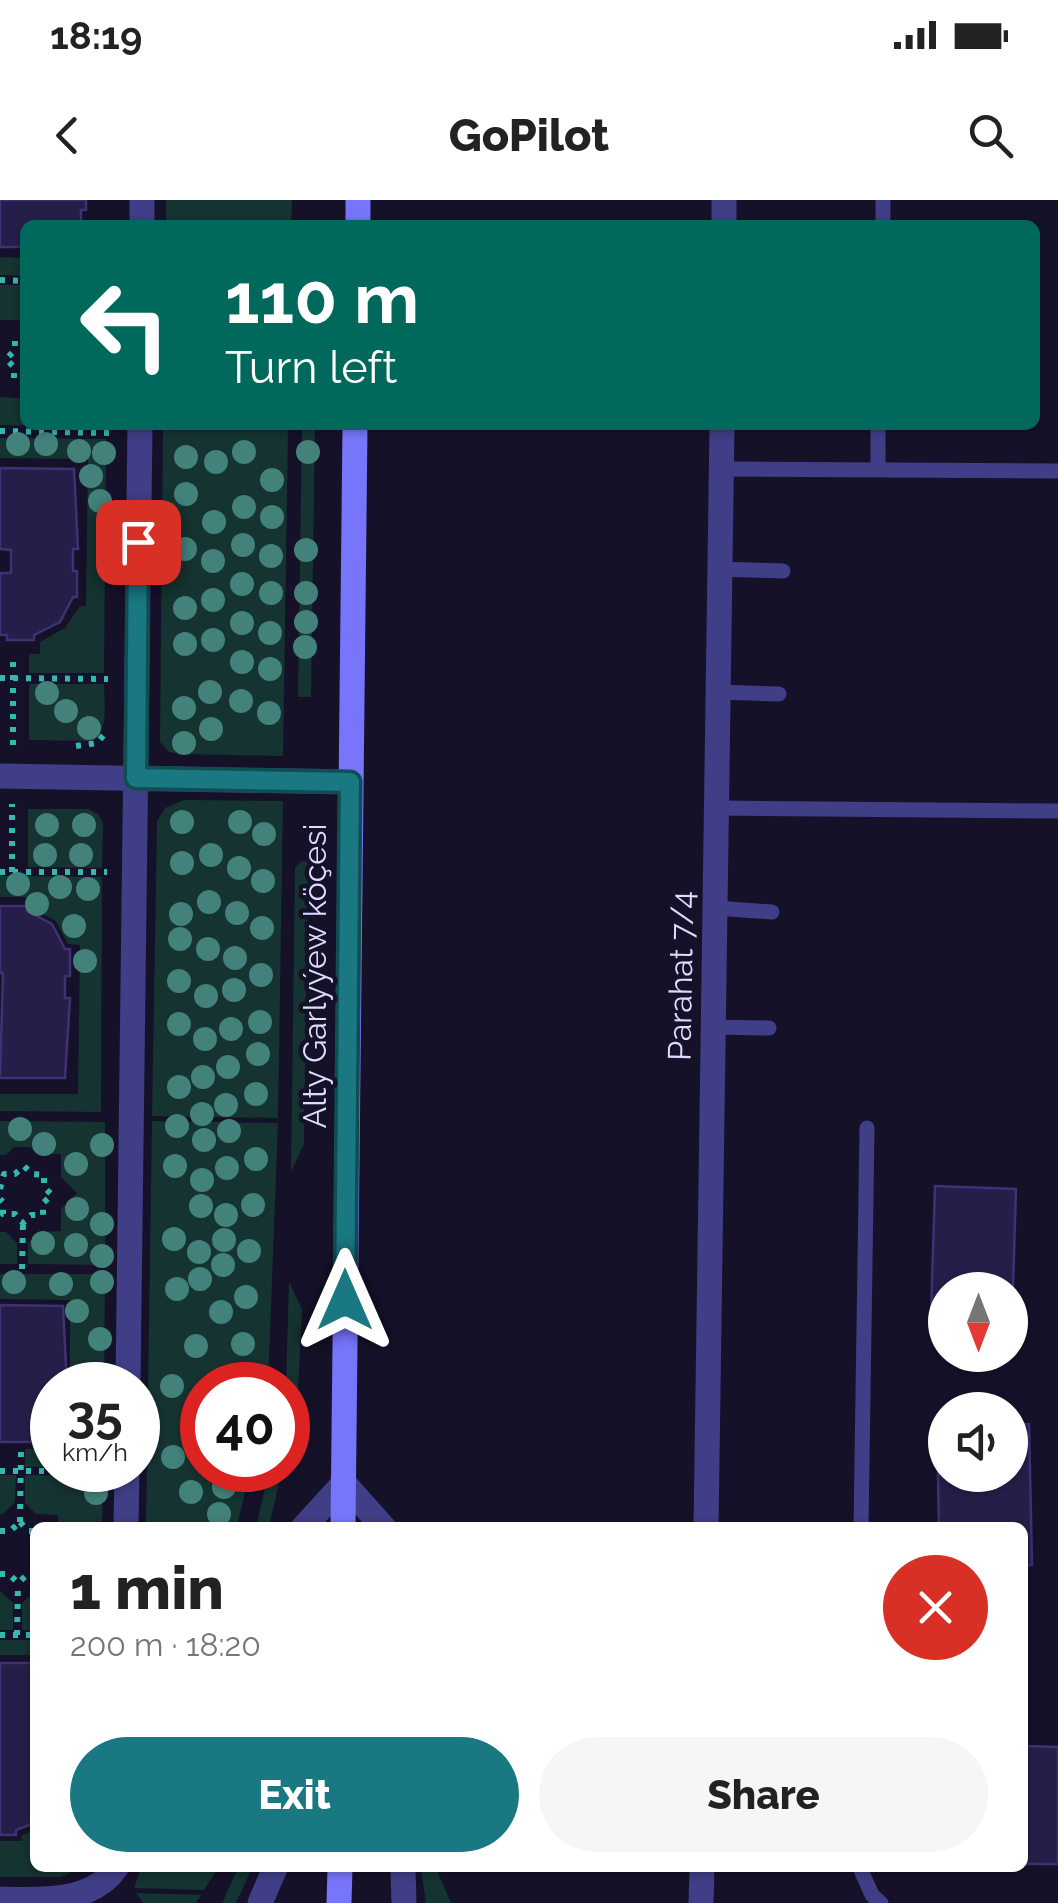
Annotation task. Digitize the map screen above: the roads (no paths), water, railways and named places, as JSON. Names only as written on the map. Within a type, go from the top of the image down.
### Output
[{"type":"street","points":[[128,1362],[140,430]]},
{"type":"street","name":"Alty Garlyýew köçesi","points":[[343,1522],[355,430]]},
{"type":"street","name":"Parahat 7/4","points":[[706,1522],[722,430]]},
{"type":"street","points":[[0,776],[350,782]]},
{"type":"street","points":[[308,1522],[344,1483],[379,1522]]},
{"type":"street","points":[[126,1522],[127,1492]]},
{"type":"street","points":[[0,1899],[65,1900],[94,1890],[113,1872]]},
{"type":"street","points":[[260,1903],[273,1872]]},
{"type":"street","points":[[340,1872],[340,1903]]},
{"type":"street","points":[[403,1872],[404,1903]]},
{"type":"street","points":[[702,1872],[702,1903]]},
{"type":"lane","points":[[878,430],[878,470]]},
{"type":"lane","points":[[721,469],[1058,471]]},
{"type":"lane","points":[[720,569],[783,571]]},
{"type":"lane","points":[[718,692],[779,694]]},
{"type":"lane","points":[[717,808],[1058,811]]},
{"type":"lane","points":[[715,908],[772,912]]},
{"type":"lane","points":[[712,1026],[769,1028]]},
{"type":"lane","points":[[861,1522],[866,1128]]},
{"type":"lane","points":[[862,1872],[880,1903]]}]
